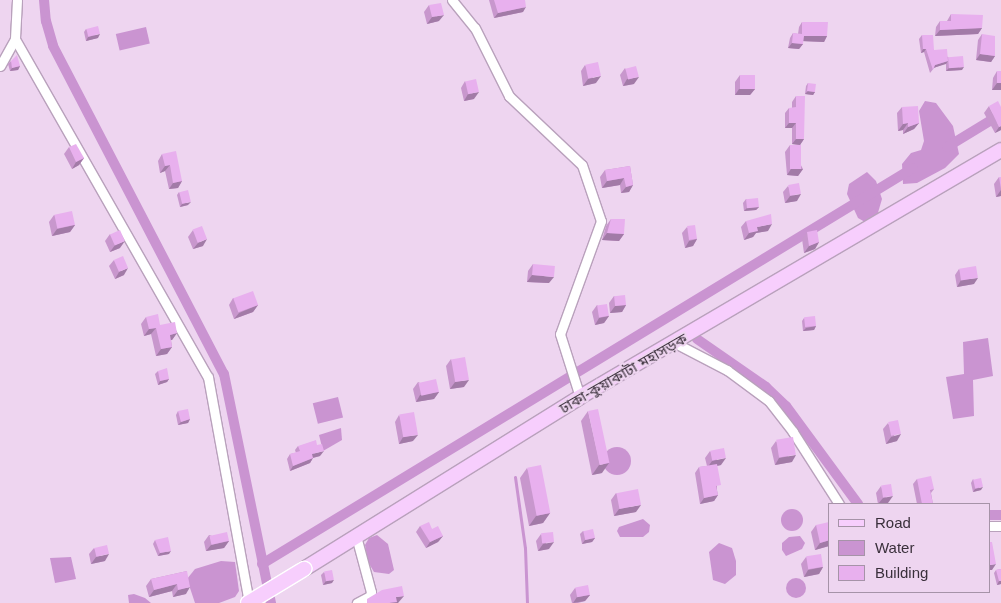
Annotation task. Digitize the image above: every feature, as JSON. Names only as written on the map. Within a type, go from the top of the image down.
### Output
[{"type":"main road","name":"ঢাকা-কুয়াকাটা মহাসড়ক","points":[[248,603],[580,397],[1001,150]]},
{"type":"street","points":[[0,66],[15,39],[17,0]]},
{"type":"street","points":[[452,0],[476,28],[509,96],[582,165],[601,221],[560,334],[580,397]]},
{"type":"street","points":[[15,39],[208,377],[248,603]]},
{"type":"street","points":[[675,343],[727,370],[768,401],[793,432],[838,503]]},
{"type":"street","points":[[356,536],[371,592],[370,596],[357,603]]},
{"type":"water","points":[[146,27],[150,44],[120,51],[116,34]]},
{"type":"water","points":[[925,101],[936,103],[953,126],[959,154],[945,168],[917,183],[903,184],[902,164],[911,153],[921,150],[924,141],[919,111]]},
{"type":"water","points":[[867,172],[876,181],[882,199],[877,216],[865,222],[858,218],[847,194],[849,184]]},
{"type":"water","points":[[988,338],[993,376],[973,380],[974,416],[953,419],[946,377],[964,374],[963,342]]},
{"type":"water","points":[[338,397],[343,417],[318,424],[313,403]]},
{"type":"water","points":[[341,428],[342,440],[323,451],[319,435]]},
{"type":"water","points":[[617,447],[627,451],[631,461],[627,471],[617,475],[607,471],[603,461],[607,451]]},
{"type":"water","points":[[792,509],[800,512],[803,520],[800,528],[792,531],[784,528],[781,520],[784,512]]},
{"type":"water","points":[[643,519],[650,525],[649,532],[643,537],[620,537],[617,531],[619,527]]},
{"type":"water","points":[[377,535],[388,544],[394,570],[389,574],[374,572],[368,562],[365,545],[369,538]]},
{"type":"water","points":[[800,536],[805,543],[802,549],[786,556],[782,550],[782,543],[789,537]]},
{"type":"water","points":[[719,543],[732,548],[736,561],[736,575],[725,584],[713,580],[709,552]]},
{"type":"water","points":[[71,557],[76,579],[55,583],[50,558]]},
{"type":"water","points":[[221,561],[235,562],[239,591],[235,597],[219,603],[195,603],[187,579],[195,569]]},
{"type":"water","points":[[792,578],[800,578],[806,584],[806,592],[800,598],[792,598],[786,592],[786,584]]},
{"type":"water","points":[[134,594],[145,598],[151,603],[129,603],[128,595]]},
{"type":"building","points":[[494,0],[525,0],[526,7],[498,13]]},
{"type":"building","points":[[441,3],[444,15],[432,17],[429,5]]},
{"type":"building","points":[[951,14],[983,15],[982,28],[940,30],[940,21],[951,21]]},
{"type":"building","points":[[802,22],[828,22],[827,36],[804,36],[803,44],[792,43],[793,33],[802,34]]},
{"type":"building","points":[[98,26],[100,34],[88,37],[86,29]]},
{"type":"building","points":[[982,34],[995,36],[995,56],[980,54]]},
{"type":"building","points":[[922,35],[933,35],[934,50],[947,49],[948,61],[935,65],[933,70],[926,49],[923,49]]},
{"type":"building","points":[[17,55],[20,66],[12,68],[11,61]]},
{"type":"building","points":[[963,56],[964,67],[949,68],[948,57]]},
{"type":"building","points":[[598,62],[601,76],[588,78],[585,65]]},
{"type":"building","points":[[636,66],[639,77],[628,79],[625,69]]},
{"type":"building","points":[[997,71],[1001,71],[1001,83],[997,83]]},
{"type":"building","points":[[740,75],[755,75],[755,89],[740,89]]},
{"type":"building","points":[[476,79],[479,92],[468,94],[465,81]]},
{"type":"building","points":[[808,83],[816,84],[815,92],[807,91]]},
{"type":"building","points":[[796,96],[805,96],[804,139],[796,139],[796,123],[789,123],[789,108],[796,107]]},
{"type":"building","points":[[998,101],[1001,107],[1001,126],[999,127],[989,106]]},
{"type":"building","points":[[918,106],[919,123],[908,127],[908,123],[903,124],[902,107]]},
{"type":"building","points":[[76,144],[84,158],[76,162],[69,147]]},
{"type":"building","points":[[790,145],[801,145],[801,169],[790,169]]},
{"type":"building","points":[[176,151],[182,181],[173,183],[170,165],[165,166],[162,154]]},
{"type":"building","points":[[630,166],[633,185],[626,187],[624,178],[607,181],[605,170]]},
{"type":"building","points":[[799,183],[801,194],[790,196],[788,185]]},
{"type":"building","points":[[188,190],[191,202],[182,204],[179,192]]},
{"type":"building","points":[[758,198],[759,207],[747,208],[746,199]]},
{"type":"building","points":[[72,211],[75,225],[57,228],[54,215]]},
{"type":"building","points":[[771,214],[772,224],[757,227],[758,231],[749,233],[746,221]]},
{"type":"building","points":[[611,219],[625,219],[624,234],[607,233]]},
{"type":"building","points":[[695,225],[697,239],[689,240],[687,226]]},
{"type":"building","points":[[202,226],[207,239],[198,243],[193,230]]},
{"type":"building","points":[[120,230],[125,241],[115,245],[110,234]]},
{"type":"building","points":[[817,230],[819,242],[809,246],[807,232]]},
{"type":"building","points":[[123,256],[128,268],[119,272],[114,260]]},
{"type":"building","points":[[533,264],[555,266],[554,277],[532,275]]},
{"type":"building","points":[[976,266],[978,278],[961,281],[959,269]]},
{"type":"building","points":[[253,291],[258,305],[238,312],[233,298]]},
{"type":"building","points":[[625,295],[626,305],[615,306],[614,296]]},
{"type":"building","points":[[607,304],[609,316],[599,317],[597,306]]},
{"type":"building","points":[[158,314],[160,325],[175,322],[177,333],[170,335],[172,347],[161,349],[156,328],[149,329],[146,317]]},
{"type":"building","points":[[815,316],[816,326],[805,327],[804,317]]},
{"type":"building","points":[[465,357],[469,380],[455,382],[451,359]]},
{"type":"building","points":[[167,368],[169,379],[160,381],[158,371]]},
{"type":"building","points":[[436,379],[439,392],[421,396],[418,383]]},
{"type":"building","points":[[188,409],[190,419],[181,422],[178,411]]},
{"type":"building","points":[[598,409],[609,463],[600,465],[588,411]]},
{"type":"building","points":[[414,412],[418,435],[403,437],[399,415]]},
{"type":"building","points":[[898,420],[901,434],[891,436],[888,422]]},
{"type":"building","points":[[793,437],[796,455],[779,457],[776,440]]},
{"type":"building","points":[[316,440],[317,445],[322,444],[324,451],[312,454],[313,458],[293,466],[290,454],[300,451],[298,446]]},
{"type":"building","points":[[724,448],[726,458],[712,460],[710,451]]},
{"type":"building","points":[[717,464],[721,485],[716,486],[718,495],[704,498],[699,467]]},
{"type":"building","points":[[541,465],[550,513],[537,516],[527,468]]},
{"type":"building","points":[[931,476],[934,489],[930,490],[933,503],[922,503],[917,479]]},
{"type":"building","points":[[981,478],[983,487],[975,489],[973,480]]},
{"type":"building","points":[[891,484],[893,496],[883,497],[881,486]]},
{"type":"building","points":[[638,489],[641,505],[619,509],[616,493]]},
{"type":"building","points":[[429,522],[432,529],[438,526],[443,536],[430,542],[420,526]]},
{"type":"building","points":[[828,522],[828,541],[820,543],[816,525]]},
{"type":"building","points":[[593,529],[595,538],[585,540],[583,531]]},
{"type":"building","points":[[227,532],[229,541],[211,545],[209,536]]},
{"type":"building","points":[[553,532],[554,542],[542,543],[541,533]]},
{"type":"building","points":[[168,537],[171,551],[160,553],[155,540]]},
{"type":"building","points":[[991,542],[992,542],[996,564],[991,565]]},
{"type":"building","points":[[107,545],[109,554],[96,557],[94,548]]},
{"type":"building","points":[[821,554],[823,567],[808,569],[806,556]]},
{"type":"building","points":[[1001,569],[1001,581],[999,581],[996,570]]},
{"type":"building","points":[[332,570],[334,580],[326,581],[324,572]]},
{"type":"building","points":[[187,571],[190,587],[178,590],[177,584],[154,590],[151,579]]},
{"type":"building","points":[[588,585],[590,595],[577,597],[575,587]]},
{"type":"building","points":[[402,586],[404,596],[396,597],[397,602],[367,603],[367,599],[382,590]]},
{"type":"waterway","points":[[44,0],[46,21],[53,46],[224,374],[271,603]]},
{"type":"waterway","points":[[947,147],[1001,114]]},
{"type":"waterway","points":[[262,564],[913,168]]},
{"type":"waterway","points":[[697,339],[766,387],[786,406],[857,503]]},
{"type":"waterway","points":[[515,477],[525,548],[527,603]]},
{"type":"waterway","points":[[991,515],[1001,515]]}]
